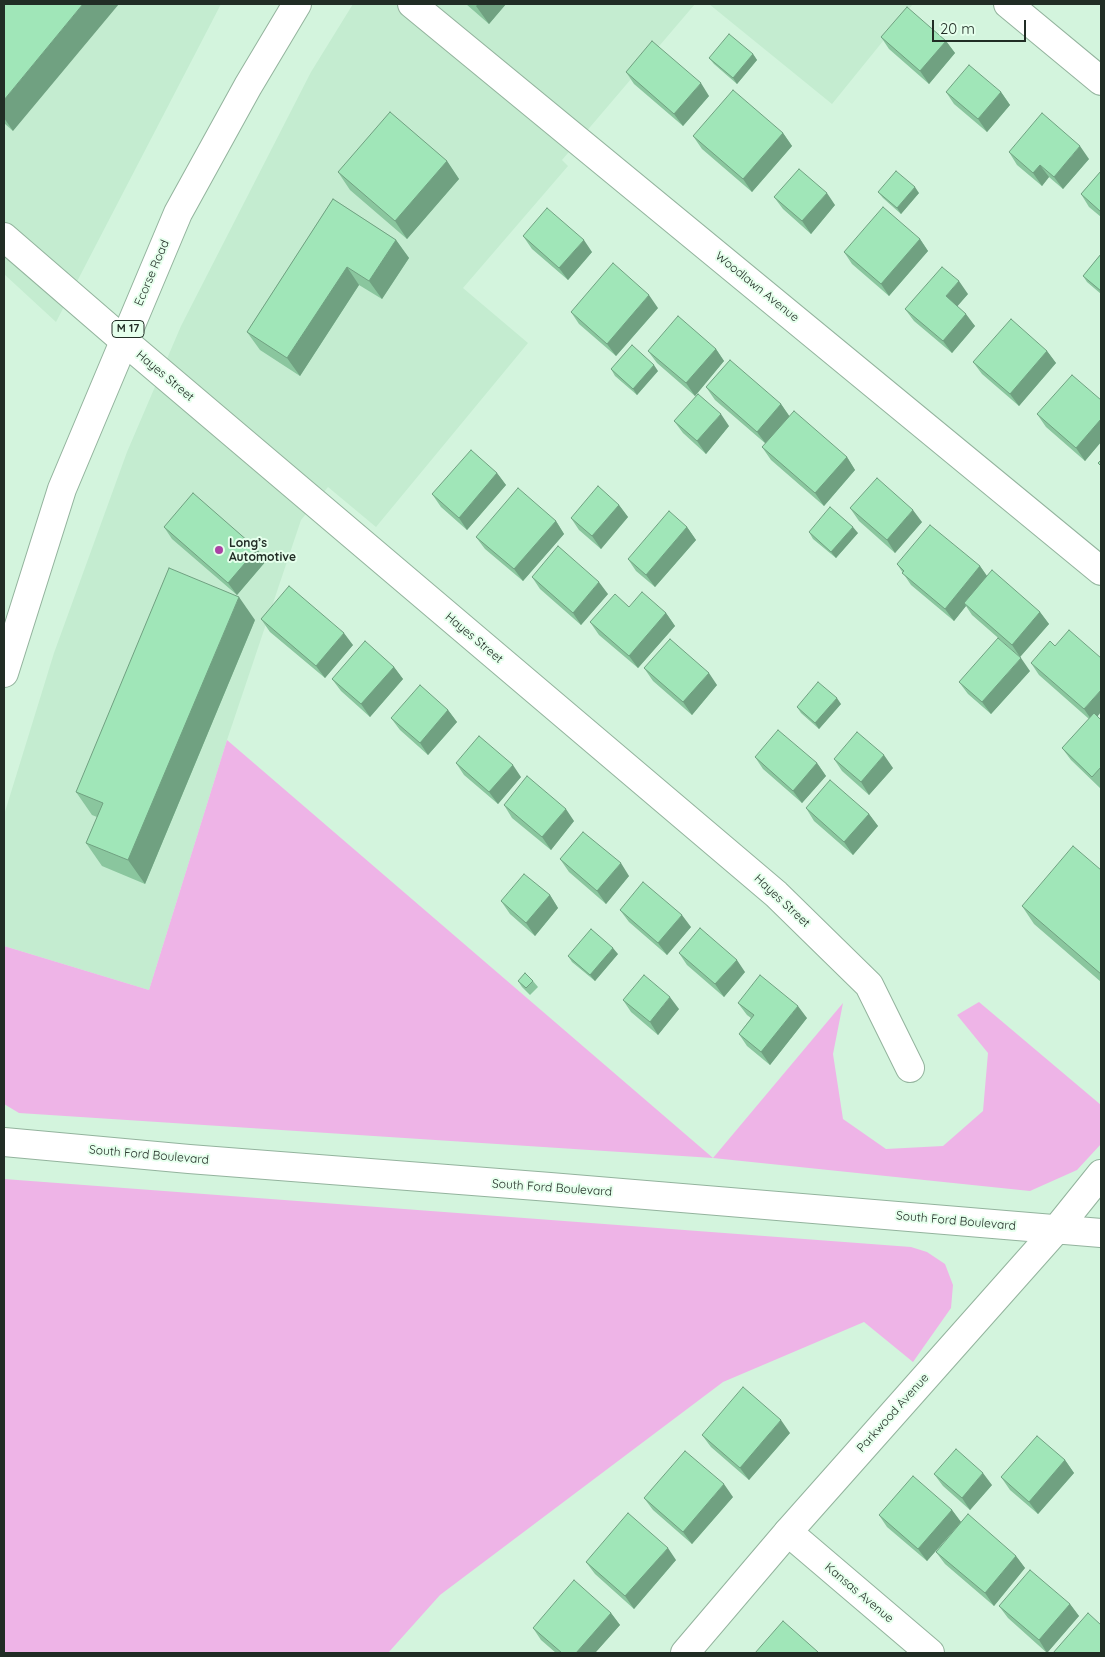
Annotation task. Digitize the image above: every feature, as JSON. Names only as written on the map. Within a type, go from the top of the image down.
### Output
[{"type":"street","name":"Ecorse Road","points":[[4,673],[62,489],[178,213],[248,86],[298,4]]},
{"type":"street","name":"Woodlawn Avenue","points":[[412,4],[1101,571]]},
{"type":"street","points":[[1008,4],[1101,81]]},
{"type":"street","name":"Hayes Street","points":[[6,245],[123,340],[776,894],[869,985],[910,1068]]},
{"type":"street","name":"South Ford Boulevard","points":[[4,1142],[188,1159],[1101,1233]]},
{"type":"street","name":"Parkwood Avenue","points":[[686,1653],[788,1532],[1056,1230],[1101,1174]]},
{"type":"street","name":"Kansas Avenue","points":[[788,1532],[930,1653]]},
{"type":"shaded area","points":[[4,4],[221,4],[56,322],[4,274]]},
{"type":"shaded area","points":[[353,4],[695,4],[562,160],[568,166],[463,288],[528,343],[376,527],[328,487],[301,520],[227,740],[149,990],[4,946],[4,815],[54,653],[127,452],[181,326],[311,72]]},
{"type":"shaded area","points":[[709,4],[913,4],[832,104]]},
{"type":"shaded area","points":[[227,740],[713,1158],[19,1113],[4,1104],[4,946],[149,990]]},
{"type":"shaded area","points":[[979,1002],[1101,1105],[1101,1144],[1077,1170],[1030,1191],[713,1158],[843,1003],[833,1054],[843,1119],[886,1149],[943,1146],[983,1111],[988,1053],[957,1015]]},
{"type":"shaded area","points":[[4,1179],[911,1247],[927,1252],[945,1264],[953,1285],[951,1308],[913,1362],[864,1322],[723,1382],[440,1595],[388,1653],[4,1653]]},
{"type":"building","points":[[4,4],[83,4],[4,100]]},
{"type":"building","points":[[907,7],[946,41],[920,71],[881,37]]},
{"type":"building","points":[[729,34],[753,54],[733,78],[709,58]]},
{"type":"building","points":[[652,41],[701,83],[674,114],[626,72]]},
{"type":"building","points":[[969,65],[1001,92],[978,119],[946,92]]},
{"type":"building","points":[[733,90],[783,133],[743,179],[693,136]]},
{"type":"building","points":[[390,112],[447,161],[395,221],[338,172]]},
{"type":"building","points":[[1042,113],[1080,146],[1054,177],[1040,165],[1033,173],[1009,152]]},
{"type":"building","points":[[799,169],[827,193],[802,221],[774,197]]},
{"type":"building","points":[[896,171],[915,187],[897,208],[878,192]]},
{"type":"building","points":[[1101,171],[1101,212],[1081,194]]},
{"type":"building","points":[[333,199],[396,240],[369,281],[347,267],[287,358],[247,332]]},
{"type":"building","points":[[883,207],[920,239],[881,284],[844,252]]},
{"type":"building","points":[[547,208],[584,240],[559,268],[523,236]]},
{"type":"building","points":[[1101,254],[1101,291],[1083,276]]},
{"type":"building","points":[[613,263],[649,295],[607,344],[571,312]]},
{"type":"building","points":[[942,267],[959,281],[946,296],[966,314],[943,341],[905,309]]},
{"type":"building","points":[[678,316],[716,349],[686,383],[648,351]]},
{"type":"building","points":[[1011,319],[1047,351],[1010,394],[973,362]]},
{"type":"building","points":[[632,345],[654,365],[633,389],[611,369]]},
{"type":"building","points":[[730,360],[781,404],[757,432],[706,387]]},
{"type":"building","points":[[1072,375],[1101,400],[1101,419],[1076,448],[1037,414]]},
{"type":"building","points":[[698,394],[721,414],[697,441],[674,421]]},
{"type":"building","points":[[794,411],[847,457],[815,493],[762,447]]},
{"type":"building","points":[[471,450],[497,473],[459,518],[432,494]]},
{"type":"building","points":[[877,478],[913,510],[887,540],[850,508]]},
{"type":"building","points":[[598,486],[619,505],[592,536],[571,518]]},
{"type":"building","points":[[518,488],[556,521],[514,569],[476,537]]},
{"type":"building","name":"Long’s Automotive","points":[[193,493],[257,549],[228,583],[164,527]]},
{"type":"building","points":[[830,507],[853,527],[831,552],[809,532]]},
{"type":"building","points":[[669,511],[687,527],[646,575],[628,559]]},
{"type":"building","points":[[930,525],[980,566],[945,609],[902,573],[904,571],[897,564]]},
{"type":"building","points":[[558,546],[599,582],[573,613],[532,577]]},
{"type":"building","points":[[169,568],[239,597],[128,860],[86,843],[103,803],[76,792]]},
{"type":"building","points":[[992,570],[1040,612],[1012,645],[964,603]]},
{"type":"building","points":[[289,586],[344,633],[316,666],[261,619]]},
{"type":"building","points":[[642,592],[666,613],[629,656],[590,622],[615,594],[629,607]]},
{"type":"building","points":[[1069,630],[1101,658],[1101,690],[1084,709],[1031,663],[1050,641],[1055,646]]},
{"type":"building","points":[[998,638],[1021,658],[982,702],[959,682]]},
{"type":"building","points":[[670,639],[709,673],[683,702],[644,668]]},
{"type":"building","points":[[365,641],[394,667],[361,704],[332,679]]},
{"type":"building","points":[[818,682],[837,698],[815,723],[797,707]]},
{"type":"building","points":[[420,685],[448,710],[420,743],[391,718]]},
{"type":"building","points":[[1094,713],[1101,720],[1101,767],[1092,777],[1062,748]]},
{"type":"building","points":[[778,730],[817,763],[793,791],[755,757]]},
{"type":"building","points":[[857,732],[884,755],[861,782],[834,759]]},
{"type":"building","points":[[479,736],[513,765],[489,792],[456,763]]},
{"type":"building","points":[[527,776],[566,809],[542,837],[504,805]]},
{"type":"building","points":[[830,780],[869,814],[844,842],[806,808]]},
{"type":"building","points":[[583,832],[621,863],[597,891],[560,859]]},
{"type":"building","points":[[1073,846],[1101,870],[1101,974],[1022,906]]},
{"type":"building","points":[[524,874],[550,895],[526,923],[501,901]]},
{"type":"building","points":[[643,882],[682,915],[658,943],[620,910]]},
{"type":"building","points":[[700,928],[737,960],[715,984],[679,953]]},
{"type":"building","points":[[591,929],[613,948],[590,975],[568,956]]},
{"type":"building","points":[[525,973],[533,981],[526,988],[518,981]]},
{"type":"building","points":[[644,975],[670,997],[650,1022],[623,1000]]},
{"type":"building","points":[[760,975],[798,1006],[761,1052],[739,1034],[754,1015],[738,1003]]},
{"type":"building","points":[[743,1387],[781,1420],[740,1468],[702,1435]]},
{"type":"building","points":[[1037,1436],[1065,1460],[1029,1502],[1001,1477]]},
{"type":"building","points":[[956,1449],[983,1473],[962,1498],[934,1474]]},
{"type":"building","points":[[685,1451],[724,1484],[683,1532],[644,1498]]},
{"type":"building","points":[[913,1476],[952,1510],[918,1549],[879,1515]]},
{"type":"building","points":[[628,1513],[668,1548],[625,1596],[586,1562]]},
{"type":"building","points":[[968,1514],[1016,1556],[985,1593],[936,1552]]},
{"type":"building","points":[[1030,1570],[1070,1604],[1039,1640],[999,1606]]},
{"type":"building","points":[[574,1580],[611,1613],[576,1653],[562,1653],[533,1628]]},
{"type":"building","points":[[1088,1613],[1101,1625],[1101,1653],[1053,1653]]},
{"type":"building","points":[[783,1621],[818,1652],[755,1653]]},
{"type":"place","name":"Long’s Automotive","points":[[219,550]]}]
